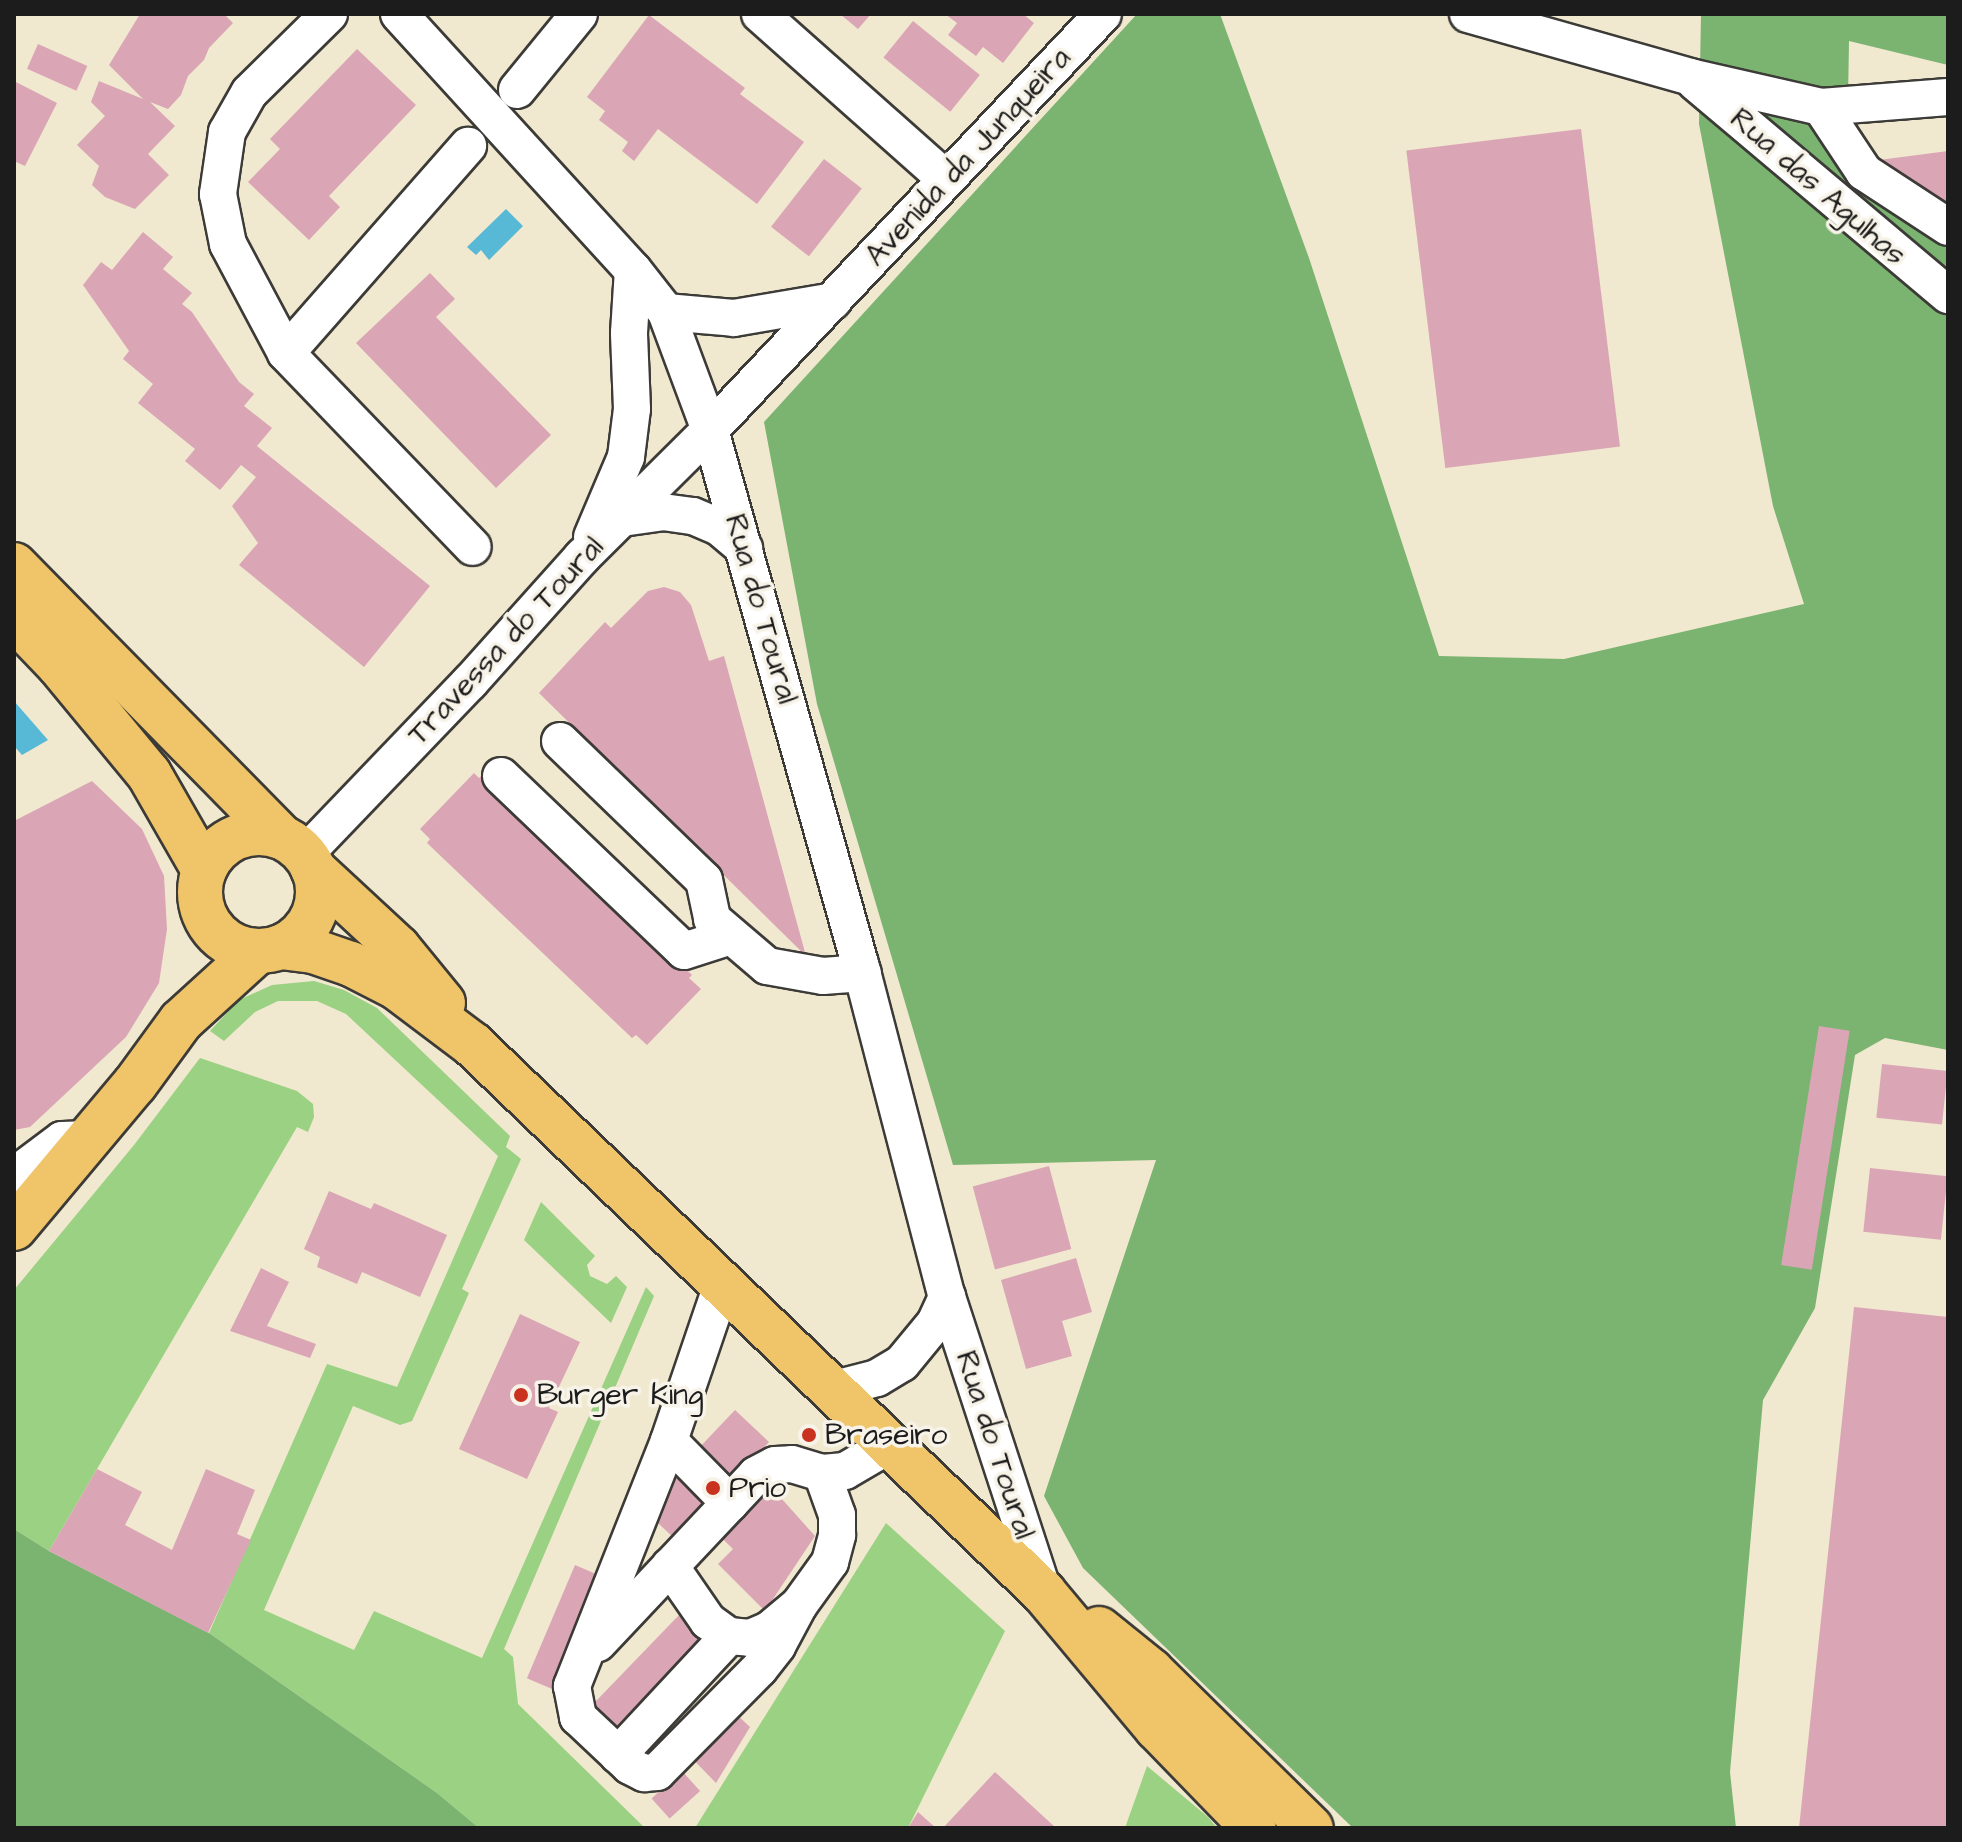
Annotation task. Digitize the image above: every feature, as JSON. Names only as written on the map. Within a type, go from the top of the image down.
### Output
[{"type":"main road","points":[[14,565],[300,854],[398,948],[472,1044]]},
{"type":"main road","points":[[14,618],[59,665],[149,774],[204,870]]},
{"type":"main road","points":[[14,1228],[90,1139],[181,1021],[270,949],[297,937],[313,914],[318,887],[300,854],[254,834],[228,841],[214,854],[204,870],[200,900],[204,915],[226,941],[270,949],[313,951],[363,970],[433,1012],[472,1044],[835,1389],[1044,1593],[1157,1728],[1254,1828]]},
{"type":"main road","points":[[181,1021],[204,915]]},
{"type":"main road","points":[[1044,1593],[1102,1631],[1151,1671],[1311,1828]]},
{"type":"street","points":[[329,14],[249,93],[227,132],[218,194],[228,244],[286,353],[473,547]]},
{"type":"street","name":"Rua do Toural","points":[[399,14],[633,270],[666,312],[710,430],[744,548],[863,973],[947,1297],[1044,1593]]},
{"type":"street","points":[[517,90],[579,14]]},
{"type":"street","points":[[760,14],[945,178]]},
{"type":"street","name":"Avenida da Junqueira","points":[[710,430],[1103,14]]},
{"type":"street","points":[[1468,14],[1690,77],[1821,107],[1948,97]]},
{"type":"street","name":"Rua das Agulhas","points":[[1690,77],[1948,295]]},
{"type":"street","points":[[1821,107],[1864,172],[1948,227]]},
{"type":"street","points":[[286,353],[468,146]]},
{"type":"street","points":[[582,557],[626,457],[632,409],[629,333],[633,270]]},
{"type":"street","points":[[666,312],[734,318],[833,301]]},
{"type":"street","name":"Travessa do Toural","points":[[300,854],[470,682],[582,557],[710,430]]},
{"type":"street","points":[[622,518],[663,512],[693,516],[719,527],[744,548]]},
{"type":"street","points":[[560,741],[704,880],[712,919],[767,966],[823,976],[863,973]]},
{"type":"street","points":[[501,776],[684,951],[731,936]]},
{"type":"street","points":[[14,1176],[62,1140],[90,1139]]},
{"type":"street","points":[[723,1282],[669,1441],[572,1686],[578,1717],[618,1755],[644,1773],[657,1772],[667,1766],[769,1657],[799,1605],[830,1562],[837,1535],[837,1515],[822,1473]]},
{"type":"street","name":"Rua do Toural","points":[[835,1389],[877,1378],[902,1363],[935,1323],[947,1297]]},
{"type":"street","points":[[669,1441],[730,1503]]},
{"type":"street","points":[[583,1659],[756,1475],[775,1465],[792,1464],[822,1473],[845,1471],[891,1444]]},
{"type":"street","points":[[670,1566],[708,1621],[729,1636],[750,1638],[769,1630],[799,1605]]},
{"type":"street","points":[[618,1755],[729,1636]]},
{"type":"green space","points":[[1137,14],[1220,14],[1309,258],[1439,656],[1564,659],[1804,604],[1773,506],[1699,124],[1701,14],[1948,14],[1948,65],[1849,41],[1847,159],[1948,236],[1948,1050],[1885,1038],[1855,1055],[1815,1308],[1763,1400],[1730,1772],[1736,1828],[1353,1828],[1083,1568],[1044,1496],[1156,1160],[953,1165],[817,704],[764,422]]},
{"type":"green space","points":[[314,981],[344,990],[377,1008],[510,1136],[506,1147],[521,1159],[462,1289],[469,1293],[412,1421],[400,1425],[353,1406],[264,1610],[354,1650],[374,1611],[482,1658],[646,1287],[654,1296],[504,1649],[513,1657],[518,1704],[645,1828],[479,1828],[437,1793],[209,1633],[327,1364],[397,1387],[498,1156],[346,1014],[317,1001],[278,1001],[255,1012],[224,1041],[210,1031],[239,1000],[272,985]]},
{"type":"green space","points":[[200,1058],[297,1091],[313,1104],[314,1117],[308,1132],[297,1127],[49,1551],[14,1529],[14,1290],[134,1145]]},
{"type":"green space","points":[[541,1202],[595,1256],[587,1265],[590,1276],[607,1284],[616,1276],[627,1287],[611,1323],[524,1240]]},
{"type":"green space","points":[[886,1523],[1005,1631],[908,1828],[695,1828]]},
{"type":"green space","points":[[14,1529],[49,1551],[209,1633],[437,1793],[479,1828],[14,1828]]},
{"type":"green space","points":[[1147,1766],[1208,1817],[1217,1828],[1125,1828]]},
{"type":"water","points":[[506,209],[523,226],[489,260],[481,250],[476,255],[467,247]]},
{"type":"water","points":[[14,701],[48,740],[22,755],[14,746]]},
{"type":"building","points":[[140,14],[224,14],[233,23],[209,48],[204,60],[188,76],[181,95],[168,109],[150,102],[175,126],[148,154],[169,175],[135,209],[105,197],[92,185],[99,166],[77,145],[105,116],[91,102],[99,81],[143,99],[109,65]]},
{"type":"building","points":[[840,14],[871,14],[858,29]]},
{"type":"building","points":[[945,14],[1023,14],[1034,23],[1003,63],[983,47],[976,56],[948,35],[957,23]]},
{"type":"building","points":[[649,15],[745,88],[740,94],[804,142],[757,204],[658,129],[634,161],[622,151],[628,142],[599,120],[605,111],[587,97]]},
{"type":"building","points":[[913,21],[980,75],[950,112],[883,58]]},
{"type":"building","points":[[38,44],[87,66],[76,91],[27,69]]},
{"type":"building","points":[[357,49],[416,105],[329,196],[340,207],[309,240],[248,182],[280,149],[270,139]]},
{"type":"building","points":[[14,81],[57,103],[25,166],[14,161]]},
{"type":"building","points":[[1581,129],[1620,447],[1445,468],[1406,150]]},
{"type":"building","points":[[1948,151],[1948,204],[1879,160]]},
{"type":"building","points":[[824,159],[862,189],[809,256],[771,227]]},
{"type":"building","points":[[143,232],[173,257],[163,269],[192,293],[182,304],[192,312],[239,382],[254,394],[244,406],[272,428],[257,446],[430,586],[364,667],[239,565],[258,543],[232,506],[256,477],[241,465],[220,490],[185,461],[195,449],[138,403],[153,384],[123,359],[129,351],[83,285],[101,262],[112,270]]},
{"type":"building","points":[[430,273],[455,299],[436,317],[551,435],[496,488],[356,343]]},
{"type":"building","points":[[664,587],[680,592],[691,605],[709,661],[724,656],[806,956],[539,693],[605,622],[611,628],[648,591]]},
{"type":"building","points":[[474,773],[479,778],[482,775],[692,975],[689,978],[701,989],[647,1045],[636,1035],[632,1038],[427,843],[430,839],[420,829]]},
{"type":"building","points":[[92,781],[142,829],[164,876],[167,929],[159,983],[126,1037],[30,1127],[14,1130],[14,821]]},
{"type":"building","points":[[1819,1026],[1850,1031],[1812,1270],[1781,1265]]},
{"type":"building","points":[[1882,1064],[1948,1071],[1942,1125],[1876,1118]]},
{"type":"building","points":[[1049,1166],[1071,1249],[995,1270],[973,1186]]},
{"type":"building","points":[[1870,1168],[1948,1176],[1941,1240],[1863,1232]]},
{"type":"building","points":[[329,1191],[371,1209],[374,1203],[447,1235],[420,1297],[362,1272],[357,1284],[317,1267],[320,1257],[304,1249]]},
{"type":"building","points":[[1076,1258],[1092,1312],[1062,1321],[1072,1356],[1026,1369],[1001,1280]]},
{"type":"building","points":[[261,1268],[289,1282],[267,1326],[316,1344],[310,1358],[230,1331]]},
{"type":"building","points":[[1854,1307],[1948,1317],[1948,1828],[1799,1828]]},
{"type":"building","points":[[520,1314],[580,1342],[549,1408],[558,1412],[527,1479],[459,1449]]},
{"type":"building","name":"Prio","points":[[735,1410],[769,1442],[744,1469],[778,1501],[781,1498],[815,1536],[765,1611],[718,1564],[733,1549],[698,1515],[675,1539],[642,1508]]},
{"type":"building","points":[[97,1469],[142,1492],[125,1525],[172,1550],[206,1469],[255,1490],[237,1534],[251,1540],[208,1633],[49,1551]]},
{"type":"building","points":[[575,1565],[601,1576],[553,1689],[527,1678]]},
{"type":"building","points":[[681,1613],[704,1635],[606,1737],[583,1714]]},
{"type":"building","points":[[735,1713],[750,1727],[716,1783],[675,1741]]},
{"type":"building","points":[[682,1771],[700,1791],[670,1818],[652,1798]]},
{"type":"building","points":[[995,1772],[1056,1828],[943,1828]]},
{"type":"building","points":[[918,1812],[936,1828],[908,1828]]},
{"type":"place","name":"Burger King","points":[[521,1395]]},
{"type":"place","name":"Braseiro","points":[[809,1435]]},
{"type":"place","name":"Prio","points":[[713,1488]]}]
